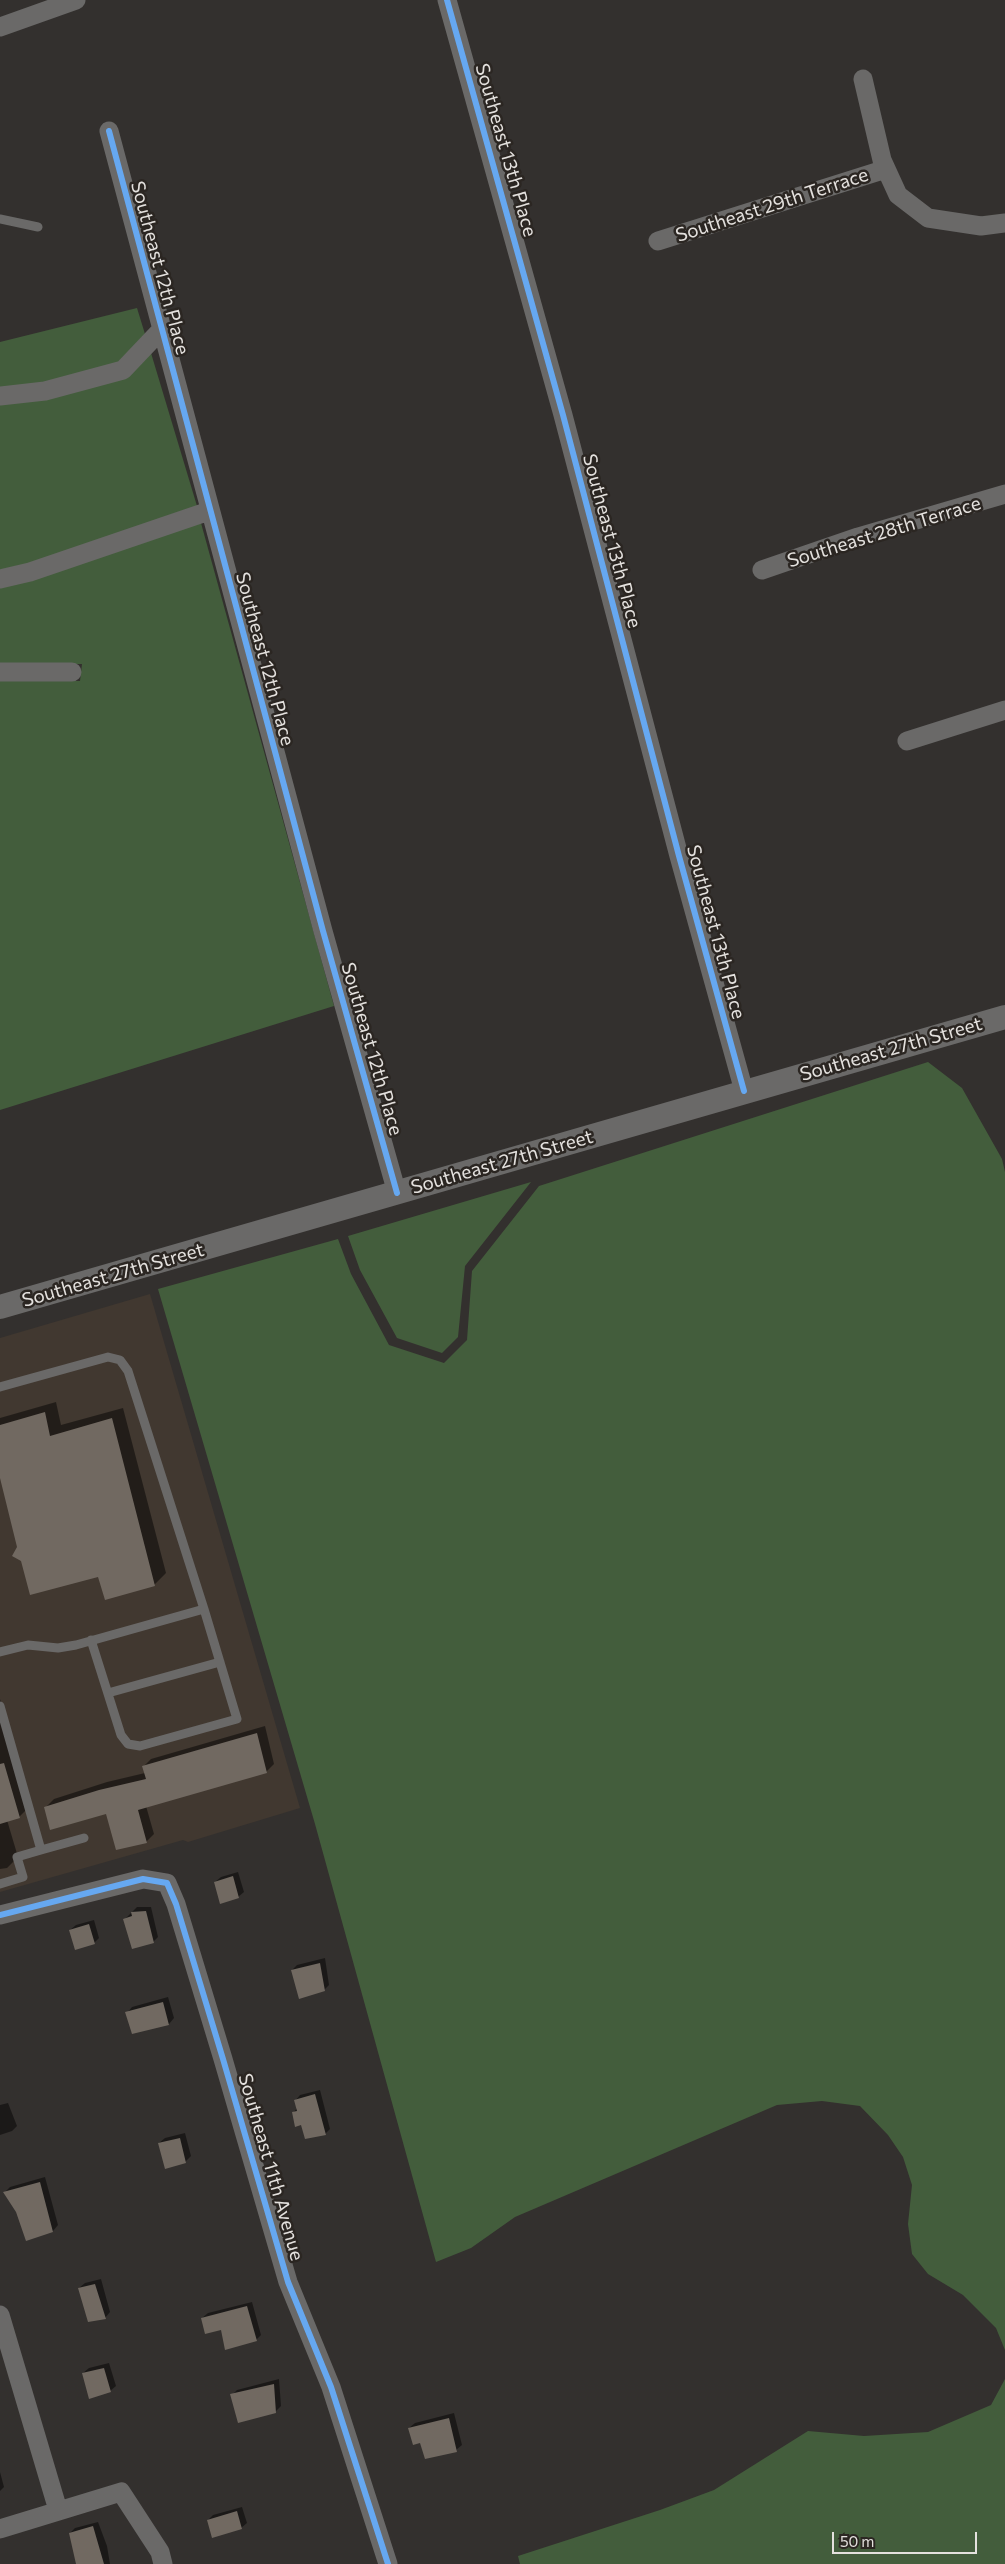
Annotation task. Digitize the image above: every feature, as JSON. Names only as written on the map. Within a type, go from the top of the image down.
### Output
[{"type":"street","points":[[0,27],[76,0]]},
{"type":"street","name":"Southeast 13th Place","points":[[447,0],[563,415],[679,856],[744,1091]]},
{"type":"street","points":[[863,79],[886,169],[898,195],[928,218],[982,226],[1005,223]]},
{"type":"street","name":"Southeast 12th Place","points":[[109,131],[323,932],[397,1193]]},
{"type":"street","name":"Southeast 29th Terrace","points":[[658,241],[886,169]]},
{"type":"street","points":[[0,396],[45,391],[123,370],[161,330]]},
{"type":"street","name":"Southeast 28th Terrace","points":[[762,570],[858,537],[1005,494]]},
{"type":"street","points":[[0,579],[30,572],[209,511]]},
{"type":"street","points":[[0,672],[72,672]]},
{"type":"street","points":[[907,741],[1005,710]]},
{"type":"street","name":"Southeast 27th Street","points":[[0,1307],[1005,1017]]},
{"type":"street","name":"Southeast 11th Avenue","points":[[0,1915],[143,1879],[167,1883],[176,1904],[218,2041],[288,2282],[331,2387],[388,2564]]},
{"type":"street","points":[[0,2315],[58,2510]]},
{"type":"street","points":[[0,2529],[121,2492],[160,2552],[163,2564]]},
{"type":"lane","points":[[0,219],[38,227]]},
{"type":"lane","points":[[0,1387],[108,1357],[120,1360],[128,1371],[204,1609],[237,1720],[140,1746],[128,1744],[121,1735],[91,1640]]},
{"type":"lane","points":[[0,1652],[28,1645],[58,1648],[204,1609]]},
{"type":"lane","points":[[108,1694],[220,1662]]},
{"type":"lane","points":[[0,1706],[41,1850]]},
{"type":"lane","points":[[0,1884],[23,1877],[17,1856],[84,1838]]},
{"type":"shaded area","points":[[150,1294],[300,1808],[188,1842],[183,1840],[0,1892],[0,1338]]},
{"type":"green space","points":[[137,308],[145,334],[118,363],[43,383],[0,388],[0,342]]},
{"type":"green space","points":[[151,353],[197,506],[28,564],[0,570],[0,405]]},
{"type":"green space","points":[[201,523],[334,1006],[0,1110],[0,681],[80,681],[82,664],[0,664],[0,587]]},
{"type":"green space","points":[[928,1062],[962,1088],[1002,1159],[1005,1172],[1005,2350],[996,2328],[963,2295],[928,2274],[912,2254],[908,2224],[912,2185],[903,2157],[888,2135],[860,2106],[822,2101],[777,2105],[515,2217],[471,2248],[436,2262],[315,1824],[158,1289],[338,1239],[351,1274],[389,1345],[444,1363],[467,1340],[472,1271],[539,1186]]},
{"type":"green space","points":[[531,1182],[465,1266],[458,1337],[442,1353],[397,1338],[360,1270],[348,1236]]},
{"type":"green space","points":[[1005,2379],[1005,2564],[520,2564],[518,2556],[660,2510],[714,2490],[808,2431],[864,2436],[928,2432],[991,2405]]},
{"type":"building","points":[[45,1412],[50,1436],[112,1418],[155,1586],[105,1600],[98,1577],[30,1595],[21,1561],[12,1556],[17,1547],[0,1478],[0,1425]]},
{"type":"building","points":[[257,1733],[267,1773],[138,1810],[147,1843],[116,1850],[106,1814],[50,1830],[44,1807],[99,1790],[146,1779],[142,1766]]},
{"type":"building","points":[[4,1763],[20,1818],[0,1824],[0,1764]]},
{"type":"building","points":[[233,1876],[239,1898],[220,1904],[214,1882]]},
{"type":"building","points":[[146,1911],[154,1943],[132,1949],[123,1919],[132,1916],[131,1912]]},
{"type":"building","points":[[89,1924],[95,1944],[75,1950],[69,1930]]},
{"type":"building","points":[[320,1963],[325,1991],[299,1999],[291,1970]]},
{"type":"building","points":[[163,2002],[169,2025],[132,2034],[125,2012]]},
{"type":"building","points":[[315,2094],[326,2135],[305,2139],[301,2125],[295,2127],[292,2112],[297,2111],[294,2100]]},
{"type":"building","points":[[180,2138],[186,2163],[165,2169],[158,2143]]},
{"type":"building","points":[[40,2182],[53,2232],[26,2241],[16,2212],[3,2192]]},
{"type":"building","points":[[95,2284],[106,2319],[88,2322],[78,2288]]},
{"type":"building","points":[[247,2306],[257,2341],[225,2350],[221,2330],[205,2334],[201,2318]]},
{"type":"building","points":[[104,2368],[111,2392],[89,2399],[82,2373]]},
{"type":"building","points":[[274,2384],[276,2413],[238,2423],[230,2394]]},
{"type":"building","points":[[449,2418],[457,2452],[425,2459],[420,2443],[413,2445],[408,2428]]},
{"type":"building","points":[[237,2511],[242,2529],[212,2538],[207,2520]]},
{"type":"building","points":[[93,2526],[104,2564],[76,2564],[69,2533]]},
{"type":"cycle path","points":[[447,0],[563,415],[679,856],[744,1091]]},
{"type":"cycle path","points":[[109,131],[323,931],[397,1193]]},
{"type":"cycle path","points":[[0,1915],[143,1879],[167,1883],[176,1904],[288,2282],[331,2387],[388,2564]]}]
